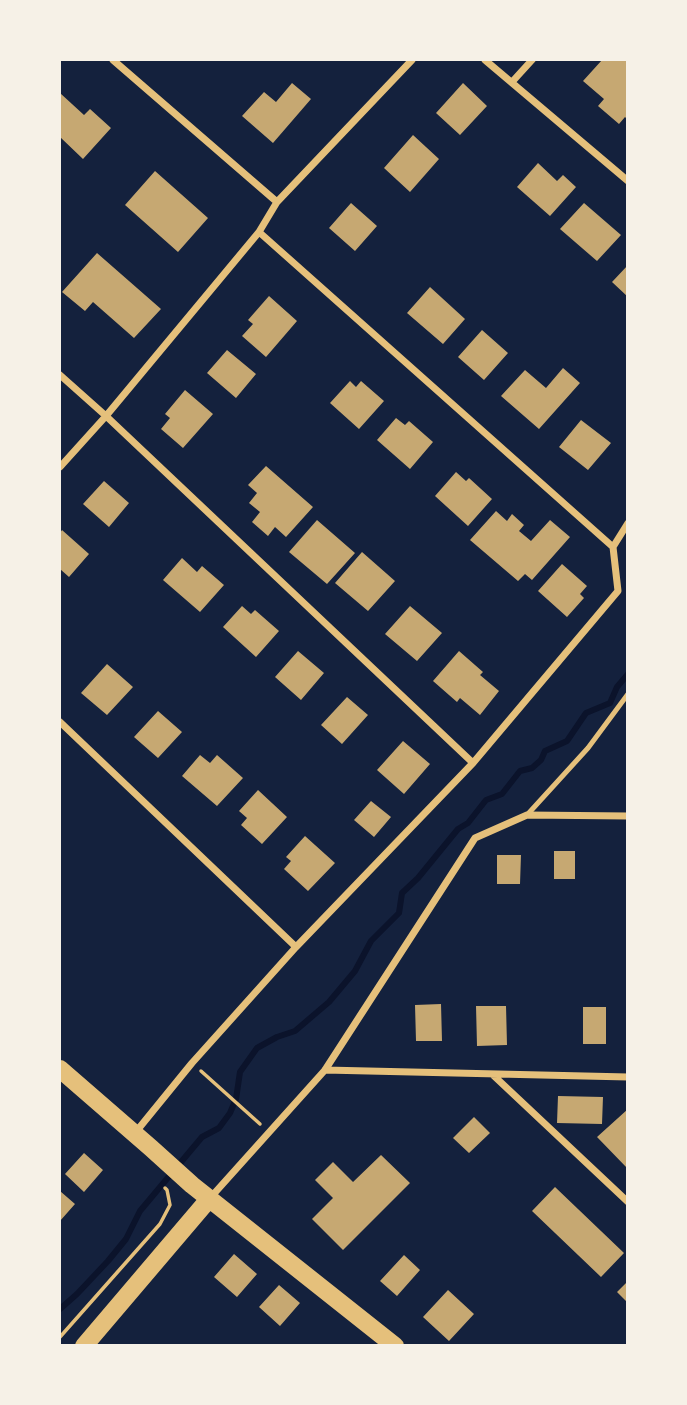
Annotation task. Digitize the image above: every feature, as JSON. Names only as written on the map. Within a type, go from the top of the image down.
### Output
[{"type":"main road","points":[[60,1069],[192,1185],[395,1346]]},
{"type":"main road","points":[[84,1346],[209,1199]]},
{"type":"street","points":[[113,60],[277,202]]},
{"type":"street","points":[[60,467],[106,416],[259,232],[277,202],[412,60]]},
{"type":"street","points":[[485,60],[628,181]]},
{"type":"street","points":[[512,82],[532,60]]},
{"type":"street","points":[[259,232],[613,547]]},
{"type":"street","points":[[60,375],[472,763]]},
{"type":"street","points":[[135,1134],[192,1063],[296,947],[472,763],[618,591],[613,547],[628,523]]},
{"type":"street","points":[[60,722],[296,947]]},
{"type":"street","points":[[209,1199],[325,1070],[475,838],[527,815],[628,816]]},
{"type":"street","points":[[325,1070],[628,1077]]},
{"type":"street","points":[[493,1074],[628,1202]]},
{"type":"lane","points":[[527,815],[588,748],[628,694]]},
{"type":"path","points":[[192,1063],[246,1111]]},
{"type":"path","points":[[60,1337],[160,1224],[170,1205],[167,1190]]},
{"type":"building","points":[[602,60],[628,60],[628,120],[625,117],[619,124],[598,106],[604,99],[583,81]]},
{"type":"building","points":[[292,83],[311,99],[273,143],[242,116],[264,92],[276,102]]},
{"type":"building","points":[[463,83],[487,106],[460,135],[436,113]]},
{"type":"building","points":[[60,93],[84,115],[90,109],[111,128],[83,159],[60,137]]},
{"type":"building","points":[[413,135],[439,159],[410,192],[384,168]]},
{"type":"building","points":[[538,163],[557,181],[563,175],[576,187],[550,216],[517,187]]},
{"type":"building","points":[[155,171],[208,218],[178,252],[125,205]]},
{"type":"building","points":[[351,203],[377,226],[355,251],[329,228]]},
{"type":"building","points":[[584,203],[621,235],[597,261],[560,229]]},
{"type":"building","points":[[97,253],[161,309],[134,338],[93,302],[85,311],[62,292]]},
{"type":"building","points":[[628,265],[628,297],[612,282]]},
{"type":"building","points":[[430,287],[465,319],[443,344],[407,313]]},
{"type":"building","points":[[269,296],[297,321],[266,357],[242,336],[253,324],[248,320]]},
{"type":"building","points":[[482,330],[508,353],[484,380],[458,357]]},
{"type":"building","points":[[227,350],[256,374],[236,398],[207,373]]},
{"type":"building","points":[[563,368],[580,383],[539,429],[501,396],[525,370],[546,388]]},
{"type":"building","points":[[350,381],[356,387],[361,381],[384,401],[359,429],[330,403]]},
{"type":"building","points":[[185,390],[213,414],[183,448],[161,429],[170,418],[165,414]]},
{"type":"building","points":[[396,418],[405,425],[409,421],[433,442],[410,469],[377,440]]},
{"type":"building","points":[[581,420],[611,443],[588,470],[559,447]]},
{"type":"building","points":[[266,466],[313,507],[286,537],[275,527],[268,536],[252,522],[260,512],[249,503],[257,493],[248,485]]},
{"type":"building","points":[[456,472],[466,481],[469,478],[492,499],[468,526],[435,496]]},
{"type":"building","points":[[104,481],[129,503],[109,527],[83,504]]},
{"type":"building","points":[[496,511],[507,521],[512,514],[524,525],[519,531],[531,541],[550,520],[570,537],[532,580],[525,574],[518,581],[470,540]]},
{"type":"building","points":[[317,520],[355,553],[327,584],[289,552]]},
{"type":"building","points":[[62,530],[89,554],[69,577],[60,569]]},
{"type":"building","points":[[362,552],[395,581],[368,611],[335,583]]},
{"type":"building","points":[[182,558],[197,572],[202,566],[224,585],[200,612],[163,580]]},
{"type":"building","points":[[562,564],[587,586],[580,594],[584,598],[567,617],[538,591]]},
{"type":"building","points":[[242,606],[251,614],[255,610],[279,631],[256,657],[223,627]]},
{"type":"building","points":[[410,606],[442,633],[417,661],[385,634]]},
{"type":"building","points":[[298,651],[324,673],[301,700],[275,677]]},
{"type":"building","points":[[459,651],[483,672],[480,675],[499,691],[480,715],[460,698],[457,702],[433,681]]},
{"type":"building","points":[[107,664],[133,687],[107,715],[81,693]]},
{"type":"building","points":[[347,697],[368,715],[342,744],[321,725]]},
{"type":"building","points":[[158,711],[182,732],[158,758],[134,737]]},
{"type":"building","points":[[403,741],[430,764],[404,794],[377,770]]},
{"type":"building","points":[[200,755],[210,763],[217,755],[243,778],[217,806],[182,776]]},
{"type":"building","points":[[258,790],[287,817],[262,844],[241,825],[247,818],[239,811]]},
{"type":"building","points":[[371,801],[391,817],[374,837],[354,820]]},
{"type":"building","points":[[305,836],[335,863],[308,891],[284,869],[291,861],[286,857]]},
{"type":"building","points":[[554,851],[575,851],[575,879],[554,879]]},
{"type":"building","points":[[497,855],[521,855],[520,884],[497,884]]},
{"type":"building","points":[[441,1004],[442,1041],[416,1041],[415,1005]]},
{"type":"building","points":[[476,1006],[506,1006],[507,1045],[477,1046]]},
{"type":"building","points":[[583,1007],[606,1007],[606,1044],[583,1044]]},
{"type":"building","points":[[558,1096],[603,1097],[602,1124],[557,1123]]},
{"type":"building","points":[[628,1109],[628,1169],[597,1137]]},
{"type":"building","points":[[474,1117],[490,1133],[469,1153],[453,1138]]},
{"type":"building","points":[[84,1153],[103,1170],[84,1192],[65,1174]]},
{"type":"building","points":[[381,1155],[410,1183],[343,1250],[312,1219],[333,1198],[315,1180],[333,1162],[353,1182]]},
{"type":"building","points":[[555,1187],[624,1253],[601,1277],[532,1211]]},
{"type":"building","points":[[60,1191],[75,1204],[60,1221]]},
{"type":"building","points":[[234,1254],[257,1274],[237,1297],[214,1277]]},
{"type":"building","points":[[404,1255],[420,1270],[397,1296],[380,1281]]},
{"type":"building","points":[[628,1281],[628,1303],[617,1292]]},
{"type":"building","points":[[279,1285],[300,1303],[280,1326],[259,1307]]},
{"type":"building","points":[[448,1290],[474,1314],[449,1341],[423,1317]]},
{"type":"waterway","points":[[60,1309],[108,1261],[126,1239],[140,1211],[202,1137],[219,1128],[236,1099],[240,1072],[257,1048],[295,1031],[329,1002],[355,971],[371,941],[399,913],[402,893],[418,878],[458,829],[468,823],[486,800],[502,794],[520,771],[532,768],[541,760],[545,751],[567,741],[586,713],[610,703],[617,687],[628,674]]}]
